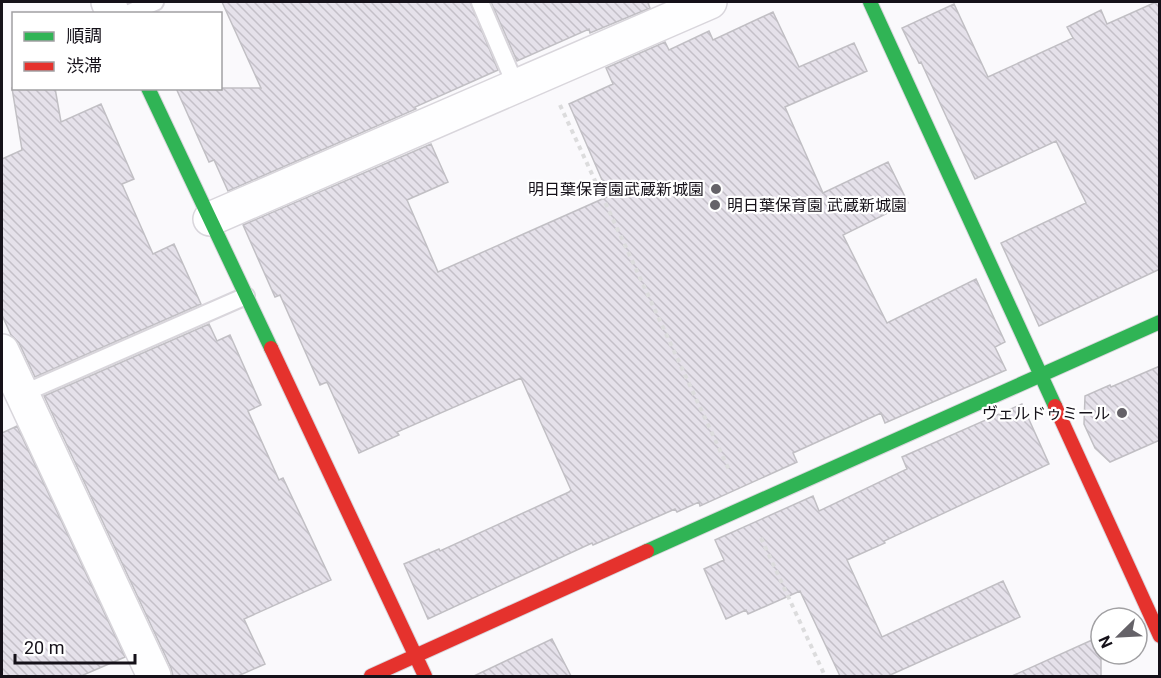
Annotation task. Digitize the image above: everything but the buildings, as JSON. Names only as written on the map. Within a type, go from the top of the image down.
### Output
[{"type":"street","points":[[210,219],[710,2]]},
{"type":"street","points":[[870,2],[1160,636]]},
{"type":"street","points":[[149,90],[426,676]]},
{"type":"street","points":[[372,676],[745,506],[1160,322]]},
{"type":"street","points":[[2,351],[154,676]]},
{"type":"lane","points":[[132,12],[155,2]]},
{"type":"lane","points":[[480,2],[516,86]]},
{"type":"lane","points":[[22,394],[246,296]]},
{"type":"path","points":[[545,73],[825,676]]},
{"type":"traffic: fast","points":[[870,2],[1055,406]]},
{"type":"traffic: fast","points":[[149,90],[271,348]]},
{"type":"traffic: fast","points":[[647,551],[1160,322]]},
{"type":"traffic: jam","points":[[271,348],[425,676]]},
{"type":"traffic: jam","points":[[1055,406],[1160,636]]},
{"type":"traffic: jam","points":[[371,676],[647,551]]},
{"type":"place","name":"明日葉保育園武蔵新城園","points":[[716,189]]},
{"type":"place","name":"明日葉保育園 武蔵新城園","points":[[715,205]]},
{"type":"place","name":"ヴェルドゥミール","points":[[1122,413]]}]
